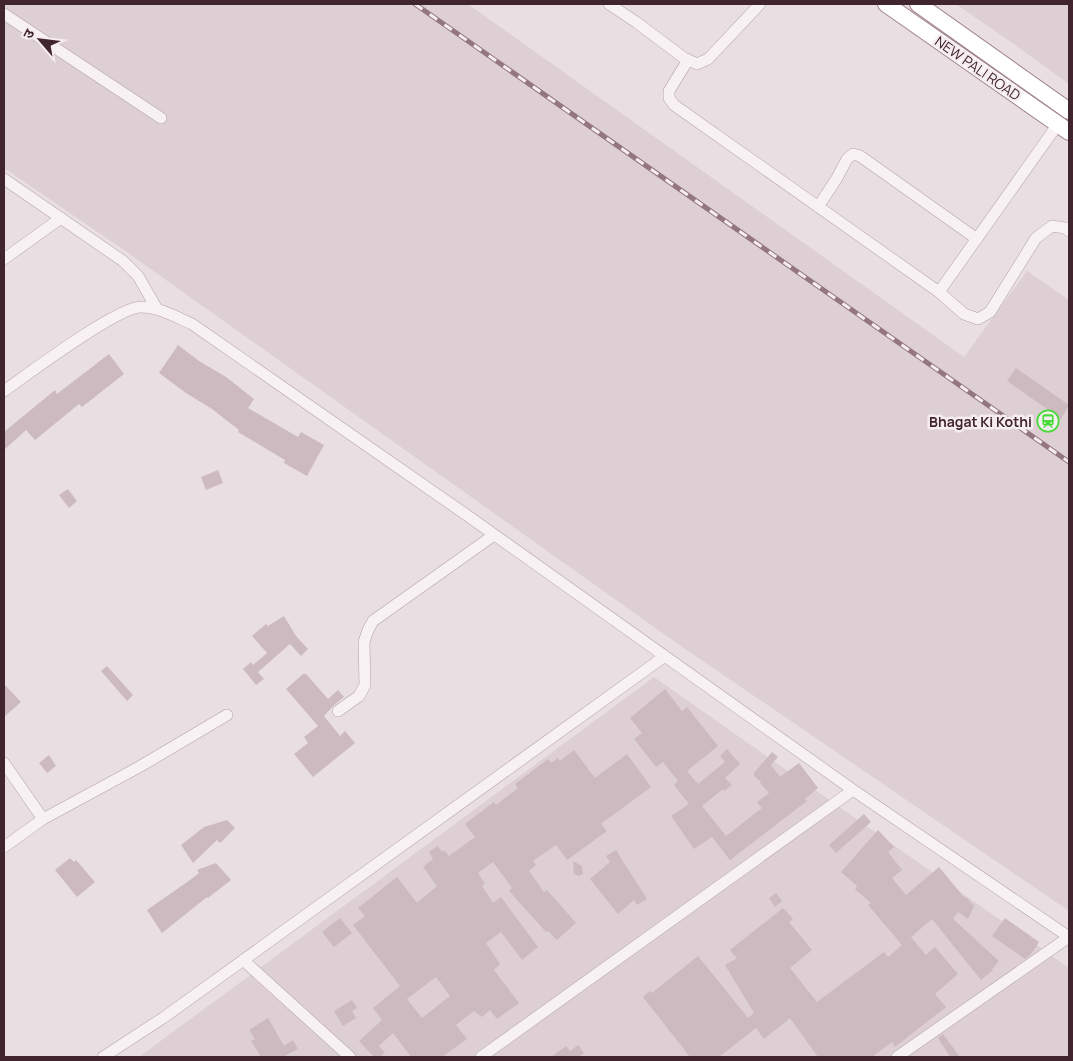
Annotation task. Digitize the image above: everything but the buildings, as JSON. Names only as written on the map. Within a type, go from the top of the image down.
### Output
[{"type":"highway","name":"NEW PALI ROAD","points":[[886,4],[1064,128]]},
{"type":"highway","name":"NEW PALI ROAD","points":[[918,4],[1069,112]]},
{"type":"street","points":[[609,4],[688,60],[697,64],[708,59],[760,4]]},
{"type":"street","points":[[4,14],[161,118]]},
{"type":"street","points":[[688,60],[669,91],[669,98],[674,105],[939,292],[964,314],[978,319],[990,312],[1036,238],[1052,226],[1065,228],[1069,231]]},
{"type":"street","points":[[939,292],[977,239],[1064,128]]},
{"type":"street","points":[[818,207],[837,178],[847,158],[853,154],[860,156],[977,239]]},
{"type":"street","points":[[4,179],[123,261],[138,276],[157,309]]},
{"type":"street","points":[[4,259],[61,218]]},
{"type":"street","points":[[4,391],[116,315],[139,306],[157,309],[192,324],[494,534],[853,790],[1069,937],[897,1057]]},
{"type":"street","points":[[338,711],[359,696],[364,685],[364,642],[368,630],[374,621],[494,534]]},
{"type":"street","points":[[103,1057],[163,1018],[665,656]]},
{"type":"street","points":[[4,848],[43,819],[227,715]]},
{"type":"street","points":[[6,770],[43,819]]},
{"type":"street","points":[[481,1057],[853,790]]},
{"type":"street","points":[[243,960],[350,1057]]},
{"type":"shaded area","points":[[4,4],[468,4],[964,357],[1027,271],[1069,300],[1069,911],[678,644],[121,248],[4,168]]},
{"type":"shaded area","points":[[956,4],[1069,4],[1069,84],[1008,40]]},
{"type":"shaded area","points":[[654,677],[1069,968],[1069,1057],[139,1057]]},
{"type":"railway","points":[[415,4],[1069,462]]},
{"type":"place","name":"Bhagat Ki Kothi","points":[[1048,421]]}]
